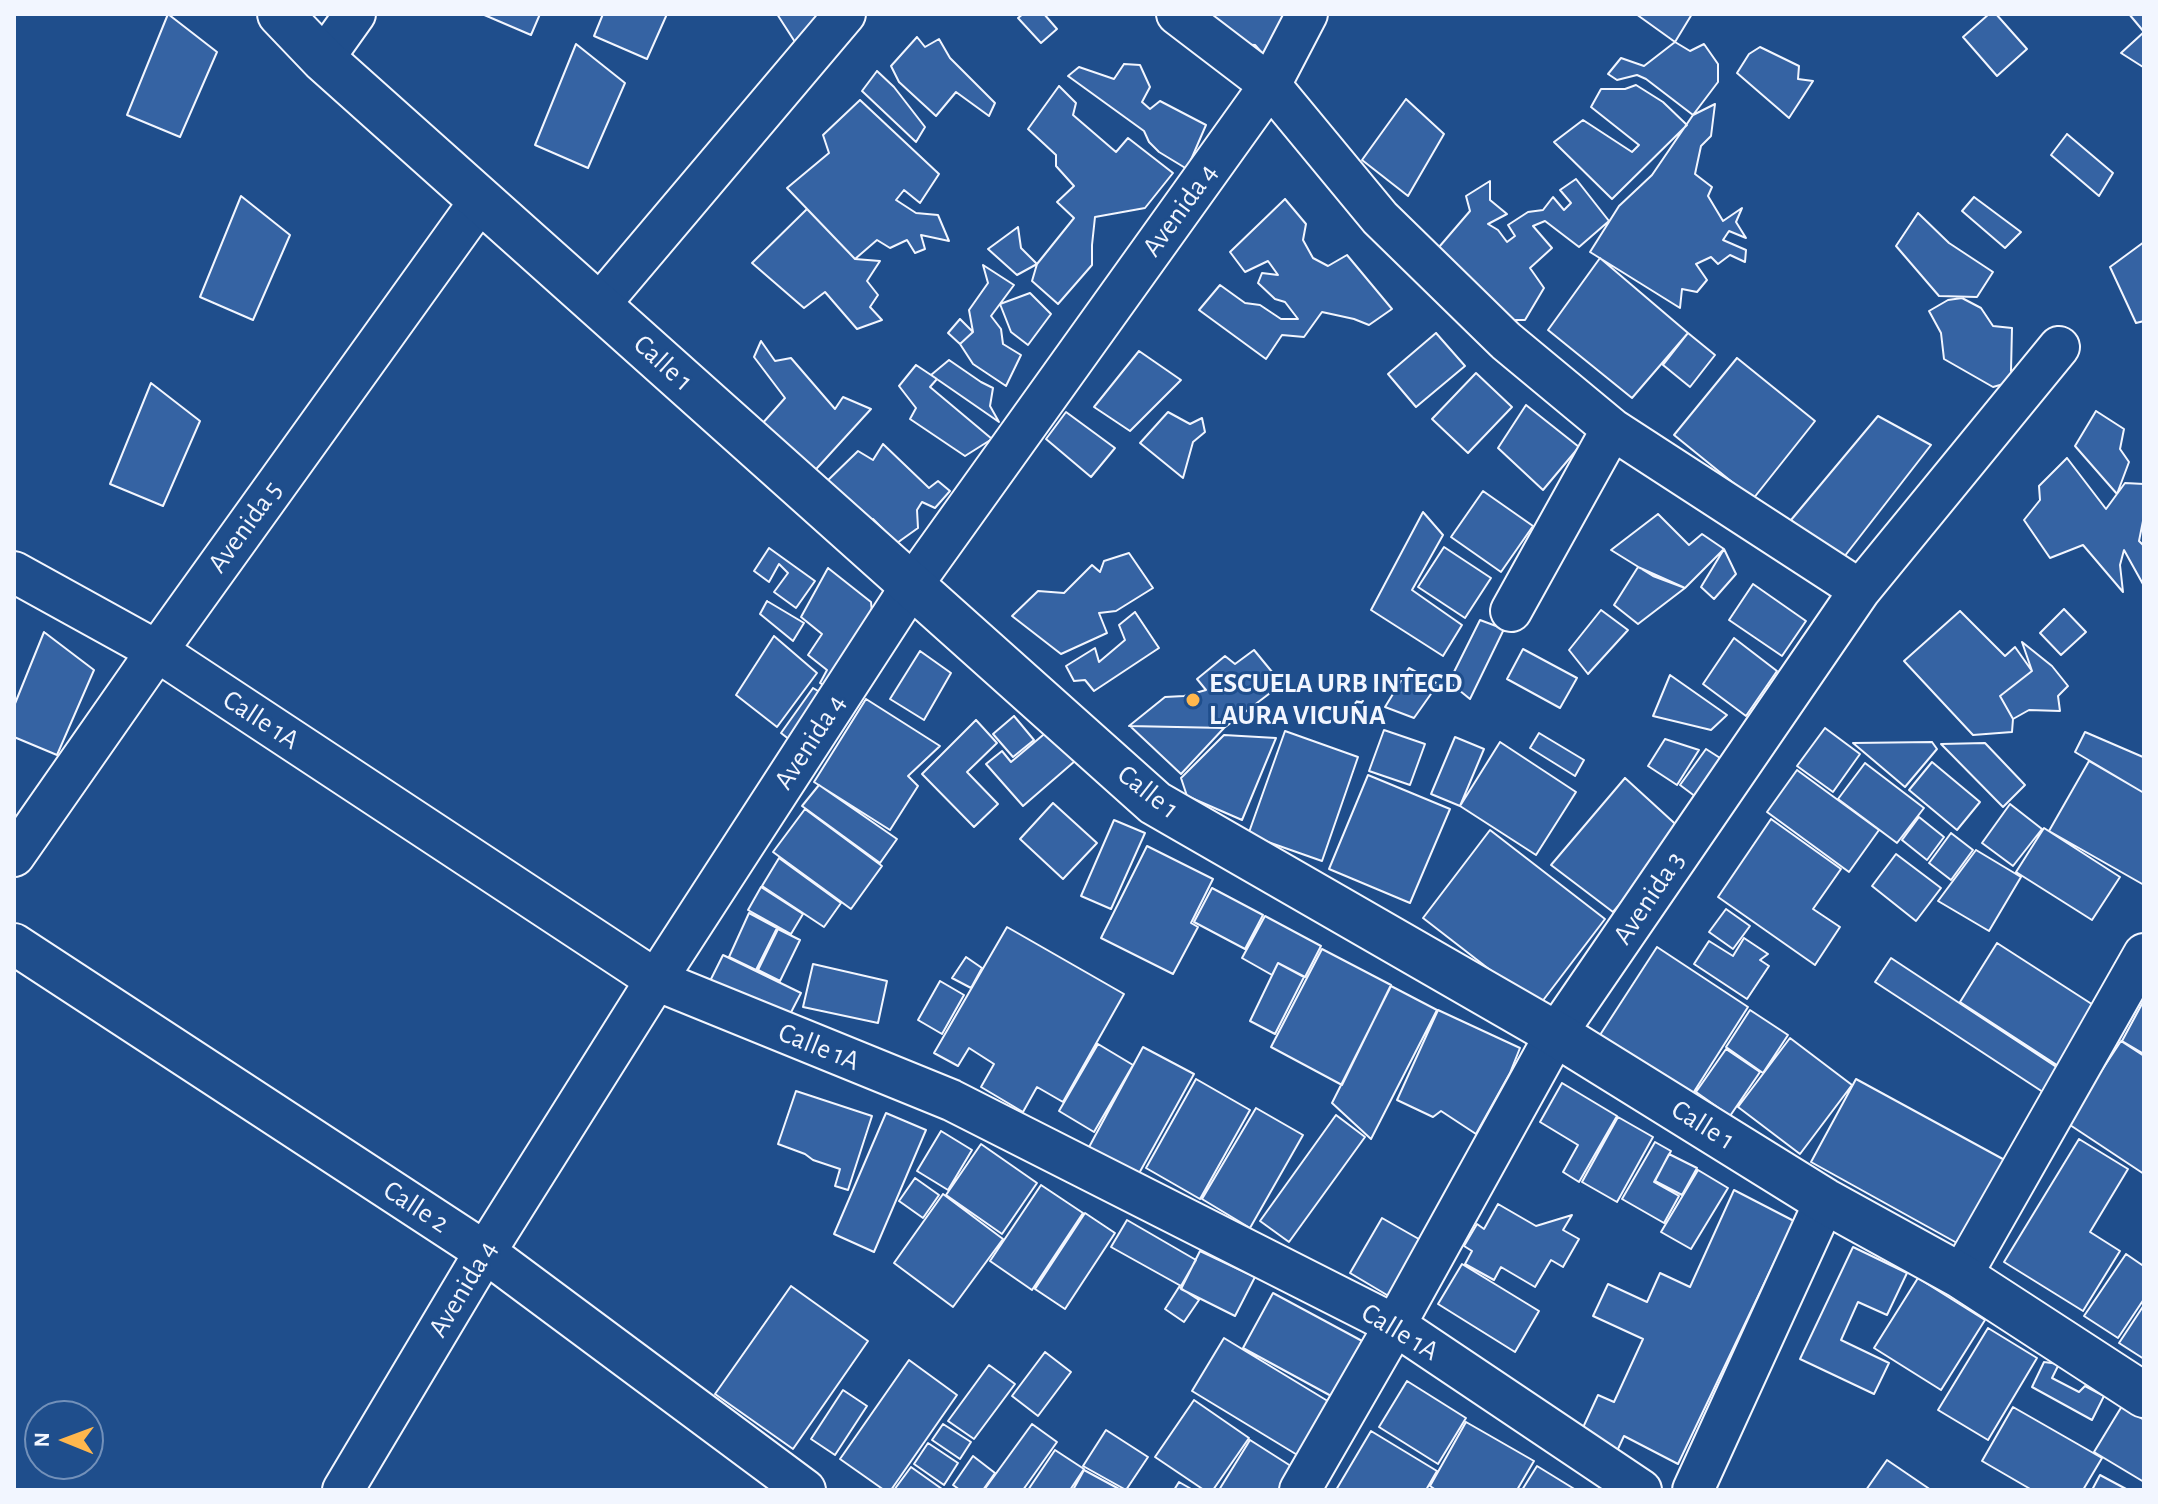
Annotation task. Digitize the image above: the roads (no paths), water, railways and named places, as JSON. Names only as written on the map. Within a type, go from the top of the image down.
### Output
[{"type":"street","name":"Calle 1","points":[[280,14],[323,59],[480,201],[1155,803],[1556,1034],[1825,1201],[1961,1276],[2144,1395]]},
{"type":"street","points":[[323,59],[355,14]]},
{"type":"street","points":[[598,306],[845,14]]},
{"type":"street","points":[[1177,14],[1270,85],[1380,218],[1506,341],[1612,429],[1860,590]]},
{"type":"street","name":"Avenida 4","points":[[343,1490],[485,1252],[656,980],[912,585],[1270,85],[1307,14]]},
{"type":"street","name":"Avenida 5","points":[[14,856],[480,201]]},
{"type":"street","name":"Avenida 3","points":[[1300,1490],[1556,1034],[1860,590],[2059,347]]},
{"type":"street","points":[[1511,611],[1612,429]]},
{"type":"street","name":"Calle 1A","points":[[14,572],[157,651],[656,980],[951,1100],[1395,1325],[1641,1490]]},
{"type":"street","name":"Calle 2","points":[[14,944],[485,1252],[805,1490]]},
{"type":"street","points":[[1961,1276],[2144,954]]},
{"type":"street","points":[[1693,1490],[1825,1201]]},
{"type":"place","name":"ESCUELA URB INTEGD LAURA VICUÑA","points":[[1193,700]]}]
